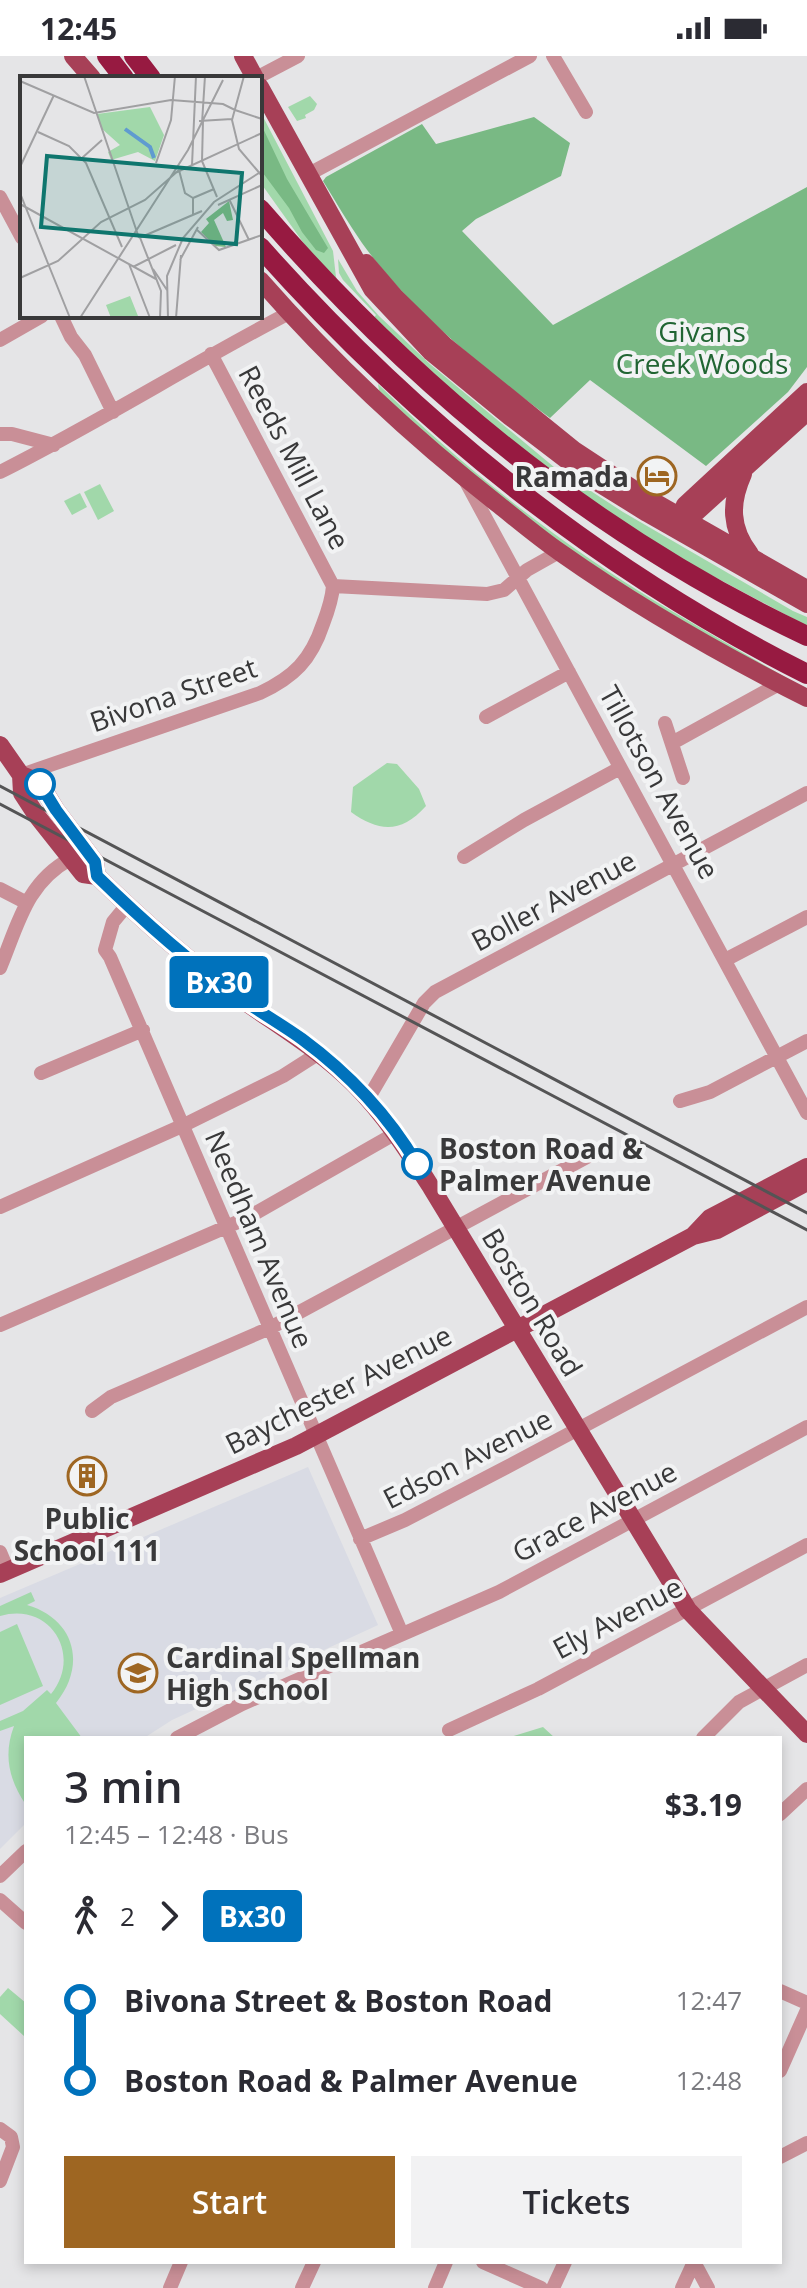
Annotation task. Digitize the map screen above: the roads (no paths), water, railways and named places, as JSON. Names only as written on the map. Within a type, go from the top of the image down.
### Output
[{"type":"highway","points":[[107,56],[122,76]]},
{"type":"highway","points":[[134,56],[149,76]]},
{"type":"highway","points":[[152,56],[157,76]]},
{"type":"highway","points":[[262,211],[318,275],[386,343],[498,443],[562,491],[649,549],[735,600],[807,636]]},
{"type":"highway","points":[[262,249],[367,360],[510,484],[563,525],[663,591],[743,640],[807,674]]},
{"type":"main road","points":[[73,56],[90,76]]},
{"type":"main road","points":[[243,56],[254,76]]},
{"type":"main road","points":[[262,91],[372,289],[418,339],[456,374],[568,462],[618,496],[681,522],[807,589]]},
{"type":"main road","points":[[262,282],[371,395],[464,477],[559,552],[657,616],[807,698]]},
{"type":"main road","points":[[681,522],[685,505],[807,392]]},
{"type":"main road","points":[[681,522],[807,412]]},
{"type":"main road","points":[[746,467],[733,506],[733,519],[740,541],[755,559]]},
{"type":"main road","points":[[681,522],[807,604]]},
{"type":"main road","name":"Boston Road","points":[[0,745],[21,775],[22,793],[83,874],[97,876],[194,963],[319,1053],[368,1099],[396,1133],[688,1610],[807,1734]]},
{"type":"main road","name":"Boston Road","points":[[21,775],[39,782],[95,862],[97,876]]},
{"type":"main road","name":"Baychester Avenue","points":[[693,1236],[710,1218],[807,1167]]},
{"type":"main road","name":"Baychester Avenue","points":[[4,1572],[316,1436],[693,1236],[717,1230],[807,1182]]},
{"type":"street","points":[[259,76],[298,56]]},
{"type":"street","points":[[307,175],[530,56]]},
{"type":"street","points":[[553,56],[586,112]]},
{"type":"street","points":[[0,197],[4,213],[20,235]]},
{"type":"street","points":[[0,472],[289,313]]},
{"type":"street","points":[[0,340],[38,318]]},
{"type":"street","points":[[62,318],[85,355],[113,412]]},
{"type":"street","name":"Reeds Mill Lane","points":[[211,354],[333,586],[487,594],[504,590],[527,570],[559,552]]},
{"type":"street","points":[[0,434],[54,445]]},
{"type":"street","name":"Tillotson Avenue","points":[[464,477],[807,1113]]},
{"type":"street","name":"Bivona Street","points":[[21,775],[260,693],[284,681],[310,653],[318,638],[333,598],[333,586]]},
{"type":"street","points":[[486,717],[569,672]]},
{"type":"street","points":[[672,743],[779,684]]},
{"type":"street","points":[[665,723],[683,778]]},
{"type":"street","points":[[464,857],[524,820],[620,768]]},
{"type":"street","name":"Boller Avenue","points":[[368,1099],[424,1003],[435,992],[807,793]]},
{"type":"street","points":[[0,968],[34,889],[44,876],[70,859]]},
{"type":"street","points":[[0,889],[27,903]]},
{"type":"street","name":"Needham Avenue","points":[[127,905],[113,922],[105,950],[143,1030],[402,1634]]},
{"type":"street","points":[[725,960],[807,917]]},
{"type":"street","points":[[41,1073],[143,1030]]},
{"type":"street","points":[[680,1101],[710,1092],[807,1041]]},
{"type":"street","points":[[0,1207],[184,1125],[283,1076],[319,1053]]},
{"type":"street","points":[[0,1325],[247,1218],[396,1133]]},
{"type":"street","points":[[92,1411],[111,1397],[270,1328],[596,1152]]},
{"type":"street","name":"Edson Avenue","points":[[360,1539],[405,1520],[807,1307]]},
{"type":"street","name":"Grace Avenue","points":[[402,1634],[499,1592],[807,1427]]},
{"type":"street","name":"Ely Avenue","points":[[449,1730],[538,1689],[807,1545]]},
{"type":"street","points":[[0,1552],[4,1572]]},
{"type":"street","points":[[181,1736],[242,1704],[402,1634]]},
{"type":"street","points":[[705,1736],[739,1702],[807,1665]]},
{"type":"street","points":[[782,1812],[807,1789]]},
{"type":"street","points":[[0,1876],[24,1853]]},
{"type":"street","points":[[0,1900],[24,1921]]},
{"type":"street","points":[[782,1992],[807,2003]]},
{"type":"street","points":[[782,2066],[807,2010]]},
{"type":"street","points":[[0,2129],[11,2137],[13,2147],[0,2181]]},
{"type":"street","points":[[782,2156],[807,2143]]},
{"type":"street","points":[[170,2288],[180,2264]]},
{"type":"street","points":[[302,2288],[313,2264]]},
{"type":"street","points":[[435,2288],[445,2264]]},
{"type":"street","points":[[487,2264],[541,2288]]},
{"type":"street","points":[[553,2288],[564,2264]]},
{"type":"street","points":[[682,2288],[693,2264]]},
{"type":"street","points":[[695,2264],[708,2288]]},
{"type":"railway","points":[[0,786],[807,1213]]},
{"type":"railway","points":[[0,804],[807,1230]]},
{"type":"place","name":"Ramada","points":[[657,476]]},
{"type":"place","name":"Boston Road & Palmer Avenue","points":[[417,1164]]},
{"type":"place","name":"Public School 111","points":[[87,1476]]},
{"type":"place","name":"Cardinal Spellman High School","points":[[138,1673]]},
{"type":"park label","name":"Givans Creek Woods","points":[[702,347]]}]
